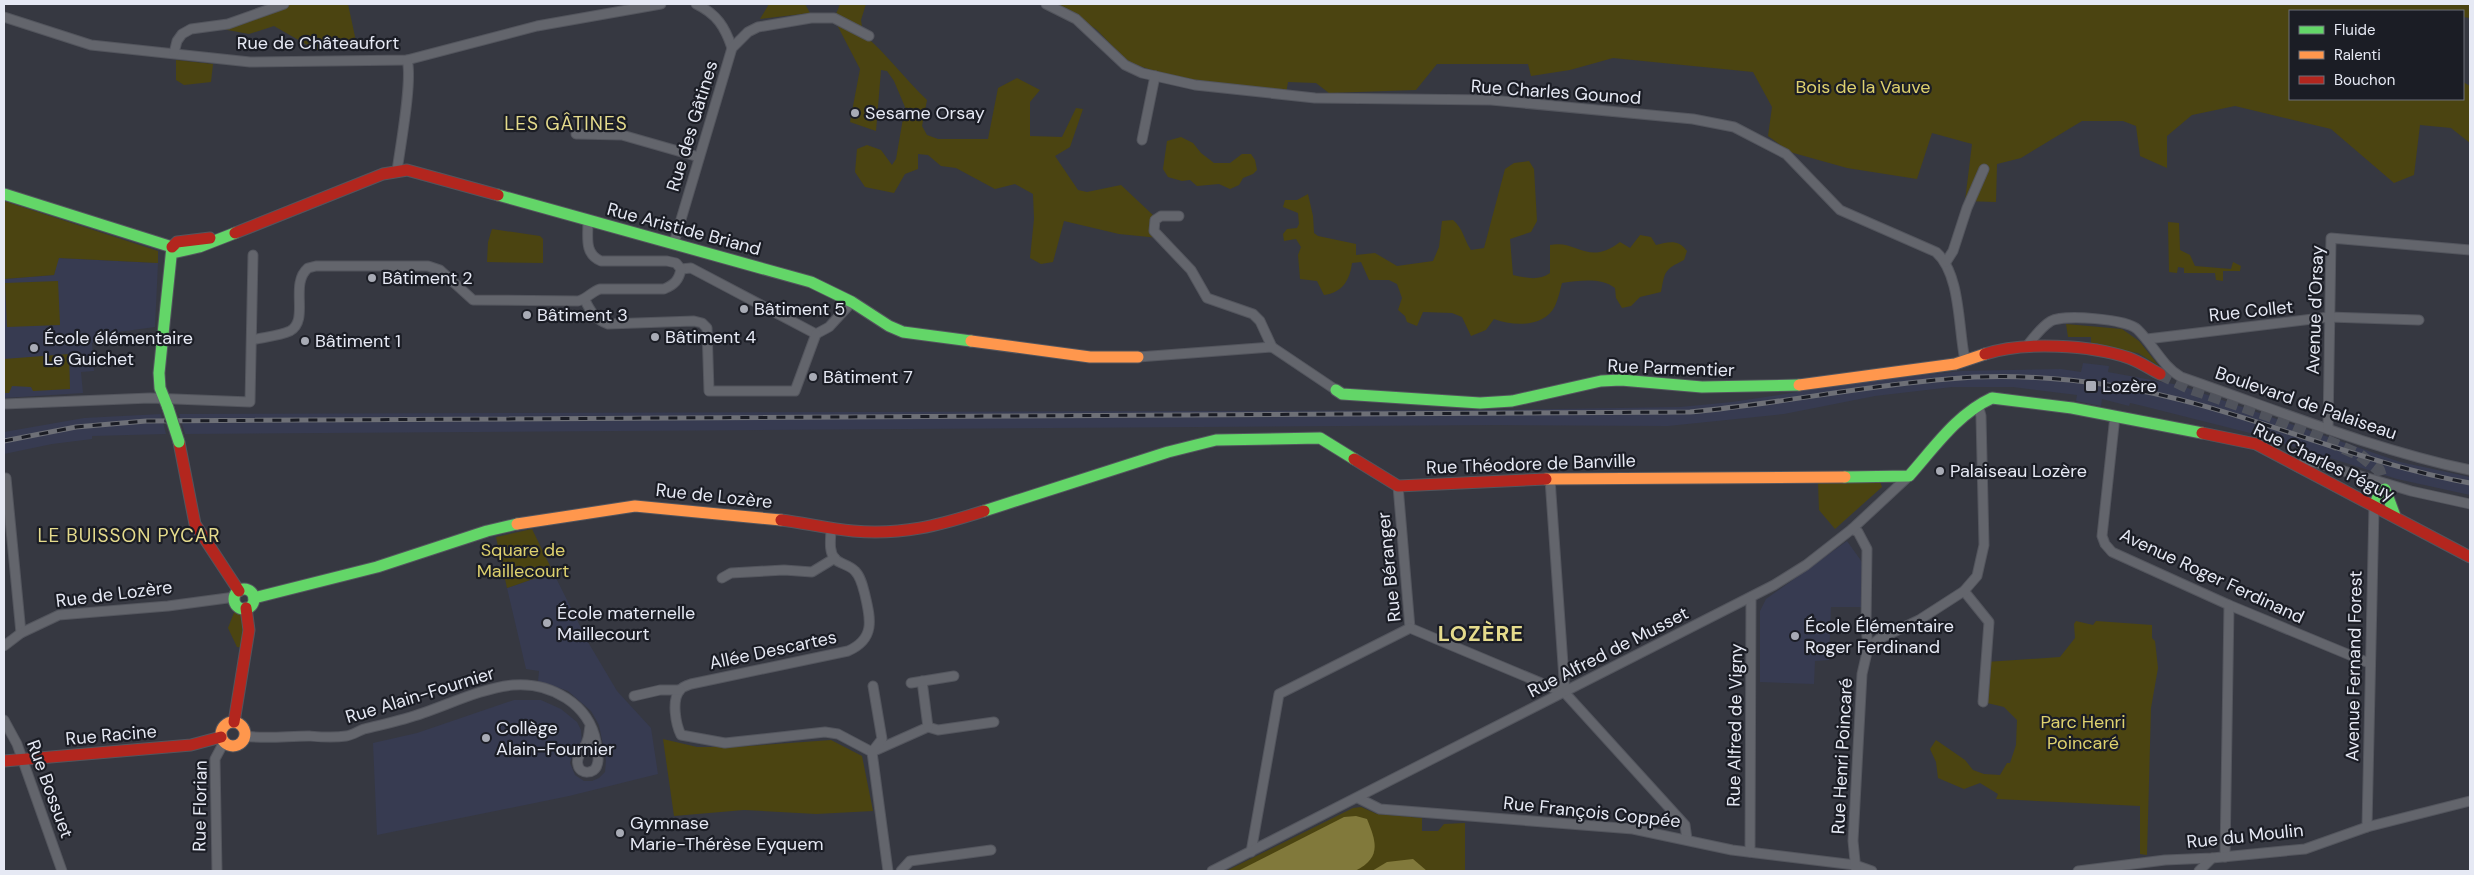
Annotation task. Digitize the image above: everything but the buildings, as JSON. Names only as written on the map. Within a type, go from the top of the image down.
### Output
[{"type":"street","points":[[174,54],[177,41],[182,34],[191,29],[228,24],[284,4]]},
{"type":"street","name":"Rue de Châteaufort","points":[[4,17],[91,45],[174,54],[250,62],[407,60],[537,26],[661,4]]},
{"type":"street","points":[[696,4],[719,19],[726,30],[732,48],[748,32],[758,27],[811,18],[834,18],[869,36]]},
{"type":"street","name":"Rue Charles Gounod","points":[[1046,4],[1076,19],[1125,65],[1142,73],[1195,84],[1315,98],[1491,100],[1707,121],[1734,127],[1786,154],[1840,210],[1936,252],[1946,262]]},
{"type":"street","name":"Rue des Gâtines","points":[[674,243],[732,48]]},
{"type":"street","points":[[397,171],[406,101],[409,66],[407,60]]},
{"type":"street","points":[[1142,140],[1155,76]]},
{"type":"street","points":[[576,134],[631,137],[699,157]]},
{"type":"street","points":[[1970,358],[1954,286],[1946,262],[1953,251],[1967,208],[1984,169]]},
{"type":"street","name":"Rue Aristide Briand","points":[[4,194],[172,247],[177,252],[188,250],[383,174],[407,170],[811,282],[852,302],[889,326],[921,336],[1090,357],[1138,358]]},
{"type":"street","points":[[1179,216],[1161,216],[1156,220],[1154,231],[1191,270],[1207,298],[1252,314],[1260,321],[1272,347],[1336,390]]},
{"type":"street","points":[[588,221],[588,244],[590,253],[594,258],[601,261],[667,261],[681,268],[691,268],[816,334]]},
{"type":"street","name":"Avenue d'Orsay","points":[[2328,429],[2330,238],[2470,250]]},
{"type":"street","points":[[172,247],[159,373],[166,403],[179,442],[195,524],[237,594],[239,607],[246,608],[253,604],[254,598],[249,590],[237,594]]},
{"type":"street","points":[[4,404],[250,402],[253,255]]},
{"type":"street","points":[[252,340],[289,331],[297,326],[299,318],[299,280],[308,268],[316,266],[428,266],[440,270],[473,300],[585,300]]},
{"type":"street","points":[[585,300],[591,292],[600,289],[664,289],[673,285],[680,277],[681,268]]},
{"type":"street","points":[[585,300],[599,321],[608,324],[694,321],[702,323],[707,328],[708,391],[795,391],[816,334],[835,322],[852,302]]},
{"type":"street","name":"Rue Collet","points":[[2147,339],[2329,317],[2419,320]]},
{"type":"street","name":"Boulevard de Palaiseau","points":[[2027,346],[2044,327],[2052,321],[2064,318],[2125,323],[2136,327],[2169,367],[2181,377],[2367,444],[2419,459],[2470,470]]},
{"type":"street","name":"Rue Parmentier","points":[[1336,390],[1342,394],[1480,403],[1512,401],[1601,381],[1621,380],[1702,387],[1786,387],[1955,364],[1990,352],[2027,346],[2079,349],[2116,354],[2132,358],[2160,374]]},
{"type":"street","points":[[1138,358],[1272,347]]},
{"type":"street","name":"Rue Charles Péguy","points":[[1978,405],[1986,400],[2001,398],[2115,416],[2248,442],[2395,516],[2470,557]]},
{"type":"street","points":[[1868,648],[1879,639],[1919,620],[1964,591],[1971,586],[1977,576],[1984,545],[1981,416],[1978,405]]},
{"type":"street","name":"Rue Alfred de Musset","points":[[1212,871],[1565,693],[1751,597],[1806,565],[1852,529],[1909,476],[1978,405]]},
{"type":"street","name":"Avenue Roger Ferdinand","points":[[2115,416],[2102,536],[2105,544],[2112,552],[2229,606],[2369,663]]},
{"type":"street","name":"Rue de Lozère","points":[[254,598],[377,567],[487,531],[540,519],[635,506],[788,521],[853,531],[906,531],[933,527],[1168,452],[1216,440],[1237,438],[1320,438],[1398,486]]},
{"type":"street","points":[[2298,467],[2304,462],[2317,463],[2394,487],[2470,504]]},
{"type":"street","name":"Rue Théodore de Banville","points":[[1398,486],[1550,479],[1909,476]]},
{"type":"street","points":[[6,478],[21,633]]},
{"type":"street","points":[[1550,479],[1565,693],[1685,825],[1687,839]]},
{"type":"street","name":"Rue Béranger","points":[[1398,486],[1410,628],[1565,693]]},
{"type":"street","points":[[2374,506],[2380,492],[2385,489],[2395,516]]},
{"type":"street","name":"Avenue Fernand Forest","points":[[2367,827],[2369,663],[2374,506]]},
{"type":"street","points":[[722,578],[731,573],[784,570],[812,572],[835,558],[830,549],[831,528]]},
{"type":"street","name":"Rue Henri Poincaré","points":[[1852,529],[1862,537],[1867,549],[1866,626],[1868,648],[1862,674],[1853,841],[1855,868]]},
{"type":"street","name":"Allée Descartes","points":[[634,696],[660,690],[680,690],[691,684],[848,651],[858,647],[867,634],[870,625],[862,582],[855,570],[835,558]]},
{"type":"street","points":[[1964,591],[1989,622],[1983,702]]},
{"type":"street","name":"Rue de Lozère","points":[[4,646],[21,633],[59,615],[168,606],[237,594]]},
{"type":"street","name":"Rue Alfred de Vigny","points":[[1750,852],[1751,597]]},
{"type":"street","points":[[2225,857],[2229,606]]},
{"type":"street","points":[[234,722],[249,630],[246,608]]},
{"type":"street","points":[[1251,852],[1279,694],[1410,628]]},
{"type":"street","points":[[911,683],[954,676]]},
{"type":"street","points":[[922,682],[928,727]]},
{"type":"street","name":"Rue Alain-Fournier","points":[[244,736],[266,738],[348,736],[363,730],[401,721],[501,686],[519,685],[561,694],[583,712],[590,726]]},
{"type":"street","points":[[873,686],[882,739],[872,752],[888,871]]},
{"type":"street","points":[[680,690],[676,698],[676,718],[677,728],[681,735],[725,743],[825,732],[838,734],[872,752]]},
{"type":"street","name":"Rue Bossuet","points":[[4,720],[12,732],[23,760],[62,871]]},
{"type":"street","points":[[234,722],[243,729],[244,736],[241,742],[234,746],[222,739],[224,726],[234,722]]},
{"type":"street","points":[[872,752],[928,727],[938,730],[994,722]]},
{"type":"street","name":"Rue Racine","points":[[4,761],[191,746],[222,739]]},
{"type":"street","name":"Rue Florian","points":[[217,871],[215,759],[222,739]]},
{"type":"street","name":"Rue François Coppée","points":[[1358,798],[1380,810],[1586,824],[1633,830],[1750,852],[1855,868]]},
{"type":"street","name":"Rue du Moulin","points":[[2078,871],[2165,860],[2225,857],[2305,849],[2367,827],[2470,801]]},
{"type":"street","points":[[901,871],[910,860],[990,850]]},
{"type":"street","points":[[2199,871],[2212,858]]},
{"type":"street","points":[[1855,868],[1872,871]]},
{"type":"shaded area","points":[[58,258],[158,263],[155,327],[118,332],[118,341],[92,343],[94,371],[81,372],[83,393],[4,398],[4,279],[54,275]]},
{"type":"shaded area","points":[[2083,363],[2109,366],[2108,372],[2179,385],[2400,462],[2470,477],[2470,495],[2397,479],[2250,433],[2143,406],[2130,403],[2129,406],[2102,399],[2101,406],[2076,401],[2077,395],[2013,387],[1952,387],[1875,396],[1784,414],[1668,426],[1497,425],[185,434],[179,414],[1496,410],[1680,407],[1732,402],[1869,381],[1962,371],[2061,369],[2081,372]]},
{"type":"shaded area","points":[[161,414],[166,434],[92,436],[92,439],[52,444],[4,454],[4,432],[84,418]]},
{"type":"shaded area","name":"École Élémentaire Roger Ferdinand","points":[[1847,541],[1862,562],[1862,607],[1831,607],[1829,660],[1815,661],[1814,684],[1760,682],[1760,611],[1766,599]]},
{"type":"shaded area","points":[[553,572],[588,642],[617,691],[651,728],[658,774],[569,796],[377,835],[373,743],[417,733],[514,700],[541,700],[561,709],[577,722],[581,730],[582,744],[573,753],[570,763],[575,775],[584,781],[592,781],[599,778],[605,772],[606,760],[599,725],[591,711],[568,691],[538,681],[539,671],[526,669],[507,588]]},
{"type":"shaded area","points":[[1356,816],[1367,819],[1373,835],[1374,849],[1369,861],[1355,871],[1238,871],[1344,817]]},
{"type":"shaded area","points":[[1413,859],[1427,871],[1372,871],[1387,862]]},
{"type":"green space","points":[[283,4],[348,4],[357,46],[316,50],[274,26],[249,34],[222,29],[269,13]]},
{"type":"green space","points":[[769,4],[805,4],[810,13],[760,19]]},
{"type":"green space","points":[[840,4],[866,4],[861,20],[863,34],[927,100],[922,126],[927,135],[938,139],[988,139],[998,88],[1017,78],[1040,90],[1030,102],[1030,136],[1062,137],[1076,108],[1083,109],[1070,147],[1055,156],[1078,190],[1087,192],[1121,185],[1155,217],[1159,238],[1119,234],[1064,221],[1053,262],[1041,264],[1030,258],[1034,219],[1033,194],[1015,184],[995,189],[956,168],[941,166],[928,155],[918,154],[918,169],[905,174],[894,193],[865,187],[855,172],[857,149],[867,145],[881,150],[892,165],[896,159],[905,107],[894,81],[887,71],[881,70],[876,131],[850,122],[860,69],[834,19]]},
{"type":"green space","name":"Bois de la Vauve","points":[[1053,4],[2470,4],[2470,18],[2464,17],[2464,10],[2289,10],[2289,100],[2464,100],[2464,83],[2470,86],[2470,143],[2451,128],[2420,125],[2414,175],[2394,183],[2331,129],[2235,106],[2192,115],[2167,136],[2167,168],[2140,156],[2136,126],[2123,121],[2082,121],[2021,158],[1997,164],[1996,202],[1965,201],[1972,144],[1932,133],[1917,179],[1847,168],[1790,152],[1768,136],[1772,107],[1753,72],[1613,58],[1570,70],[1531,76],[1528,64],[1437,64],[1416,90],[1329,93],[1316,83],[1288,82],[1286,94],[1208,84],[1163,74],[1128,62],[1097,30],[1077,16]]},
{"type":"green space","points":[[176,60],[213,64],[211,82],[184,85],[176,80]]},
{"type":"green space","points":[[1181,137],[1193,143],[1201,153],[1214,163],[1230,163],[1242,154],[1251,154],[1255,160],[1257,170],[1243,178],[1239,185],[1230,189],[1219,184],[1197,186],[1190,180],[1182,181],[1168,177],[1163,169],[1167,141]]},
{"type":"green space","points":[[1529,161],[1534,169],[1537,221],[1531,232],[1510,239],[1513,275],[1537,278],[1550,273],[1550,245],[1559,244],[1583,251],[1599,252],[1609,249],[1620,242],[1630,248],[1640,235],[1651,237],[1656,245],[1669,242],[1677,243],[1687,251],[1684,260],[1666,272],[1661,292],[1640,297],[1631,306],[1622,308],[1616,298],[1615,288],[1603,282],[1575,281],[1562,283],[1555,306],[1544,318],[1536,322],[1519,324],[1494,319],[1486,330],[1471,336],[1462,317],[1452,313],[1423,312],[1417,326],[1407,322],[1405,316],[1398,310],[1402,298],[1397,284],[1389,280],[1369,280],[1361,262],[1352,263],[1344,285],[1336,292],[1324,295],[1317,281],[1300,279],[1298,255],[1301,247],[1296,239],[1284,241],[1283,234],[1287,229],[1297,228],[1299,224],[1298,213],[1283,207],[1285,200],[1297,200],[1308,194],[1313,216],[1314,233],[1318,236],[1356,244],[1356,255],[1375,253],[1397,266],[1433,261],[1439,247],[1442,221],[1453,220],[1459,227],[1471,250],[1484,248],[1505,169],[1514,163]]},
{"type":"green space","points":[[4,201],[158,251],[158,263],[59,258],[54,275],[4,279]]},
{"type":"green space","points":[[2168,222],[2179,223],[2180,250],[2190,255],[2195,266],[2231,269],[2233,262],[2241,266],[2240,271],[2223,271],[2223,281],[2216,280],[2215,273],[2184,273],[2184,268],[2178,267],[2177,273],[2169,272]]},
{"type":"green space","points":[[492,229],[540,236],[543,239],[543,263],[487,262],[488,242]]},
{"type":"green space","points":[[58,281],[60,325],[7,327],[5,283]]},
{"type":"green space","points":[[2066,324],[2122,329],[2139,341],[2159,366],[2138,353],[2091,343],[2091,337],[2068,337]]},
{"type":"green space","points":[[69,354],[70,389],[33,391],[31,387],[12,386],[9,393],[4,393],[4,359]]},
{"type":"green space","points":[[1879,479],[1882,487],[1835,529],[1819,510],[1818,482]]},
{"type":"green space","name":"Square de Maillecourt","points":[[532,529],[553,572],[507,588],[496,537]]},
{"type":"green space","points":[[235,610],[243,612],[246,648],[237,647],[228,628]]},
{"type":"green space","name":"Parc Henri Poincaré","points":[[2076,621],[2093,625],[2096,621],[2152,625],[2152,638],[2155,641],[2158,668],[2151,708],[2147,855],[2140,854],[2140,806],[1996,799],[1998,794],[1980,783],[1964,789],[1938,778],[1936,762],[1930,749],[1936,740],[1965,760],[1973,770],[1984,774],[2000,775],[2007,763],[2010,763],[2016,745],[2017,720],[2004,707],[1983,702],[1986,662],[2060,657],[2075,638],[2074,624]]},
{"type":"green space","points":[[663,739],[697,747],[735,747],[831,740],[862,756],[873,811],[816,814],[744,810],[674,816]]},
{"type":"green space","points":[[1361,807],[1377,814],[1422,818],[1422,831],[1438,831],[1444,824],[1465,823],[1465,871],[1226,871],[1353,808]]},
{"type":"tunnel","points":[[2160,374],[2189,388],[2267,415],[2360,455],[2379,470],[2385,489]]},
{"type":"railway","points":[[4,441],[76,427],[146,421],[1690,412],[1916,382],[1968,377],[2008,377],[2088,382],[2154,393],[2245,418],[2379,461],[2470,483]]},
{"type":"traffic: fast","points":[[4,194],[172,247],[177,252],[199,247],[235,233]]},
{"type":"traffic: fast","points":[[498,195],[811,282],[852,302],[889,326],[903,332],[971,341]]},
{"type":"traffic: fast","points":[[168,408],[160,388],[159,373],[172,247]]},
{"type":"traffic: fast","points":[[1336,390],[1342,394],[1480,403],[1512,401],[1601,381],[1621,380],[1702,387],[1799,385]]},
{"type":"traffic: fast","points":[[1845,477],[1909,476],[1957,422],[1979,405],[1992,398],[2072,408],[2202,433]]},
{"type":"traffic: fast","points":[[168,408],[179,442]]},
{"type":"traffic: fast","points":[[984,511],[1168,452],[1216,440],[1320,438],[1354,459]]},
{"type":"traffic: fast","points":[[2374,506],[2380,492],[2385,489],[2395,516]]},
{"type":"traffic: fast","points":[[254,598],[377,567],[487,531],[517,524]]},
{"type":"traffic: fast","points":[[244,589],[251,592],[254,599],[251,606],[244,609],[237,606],[234,599],[237,592],[244,589]]},
{"type":"traffic: slow","points":[[971,341],[1090,357],[1138,357]]},
{"type":"traffic: slow","points":[[1799,385],[1955,364],[1985,354]]},
{"type":"traffic: slow","points":[[1546,479],[1845,477]]},
{"type":"traffic: slow","points":[[517,524],[635,506],[781,520]]},
{"type":"traffic: slow","points":[[233,722],[241,726],[245,734],[241,742],[233,746],[225,742],[221,734],[225,726],[233,722]]},
{"type":"traffic: jam","points":[[235,233],[383,174],[407,170],[498,195]]},
{"type":"traffic: jam","points":[[172,247],[177,242],[210,238]]},
{"type":"traffic: jam","points":[[1985,354],[2019,347],[2038,346],[2096,350],[2129,358],[2160,374]]},
{"type":"traffic: jam","points":[[2202,433],[2256,444],[2470,557]]},
{"type":"traffic: jam","points":[[179,442],[195,524],[239,591]]},
{"type":"traffic: jam","points":[[1354,459],[1398,486],[1546,479]]},
{"type":"traffic: jam","points":[[781,520],[844,530],[888,532],[935,525],[984,511]]},
{"type":"traffic: jam","points":[[234,722],[249,630],[246,608]]},
{"type":"traffic: jam","points":[[4,761],[191,745],[221,737]]},
{"type":"place","name":"Sesame Orsay","points":[[855,113]]},
{"type":"place","name":"Bâtiment 2","points":[[372,278]]},
{"type":"place","name":"Bâtiment 5","points":[[744,309]]},
{"type":"place","name":"Bâtiment 3","points":[[527,315]]},
{"type":"place","name":"Bâtiment 4","points":[[655,337]]},
{"type":"place","name":"Bâtiment 1","points":[[305,341]]},
{"type":"place","name":"École élémentaire Le Guichet","points":[[34,348]]},
{"type":"place","name":"Bâtiment 7","points":[[813,377]]},
{"type":"place","name":"Lozère","points":[[2091,386]]},
{"type":"place","name":"Palaiseau Lozère","points":[[1940,471]]},
{"type":"place","name":"École maternelle Maillecourt","points":[[547,623]]},
{"type":"place","name":"École Élémentaire Roger Ferdinand","points":[[1795,636]]},
{"type":"place","name":"Collège Alain-Fournier","points":[[486,738]]},
{"type":"place","name":"Gymnase Marie-Thérèse Eyquem","points":[[620,833]]},
{"type":"district","name":"LES GÂTINES","points":[[566,123]]},
{"type":"district","name":"LE BUISSON PYCAR","points":[[129,535]]},
{"type":"district","name":"LOZÈRE","points":[[1481,633]]}]
